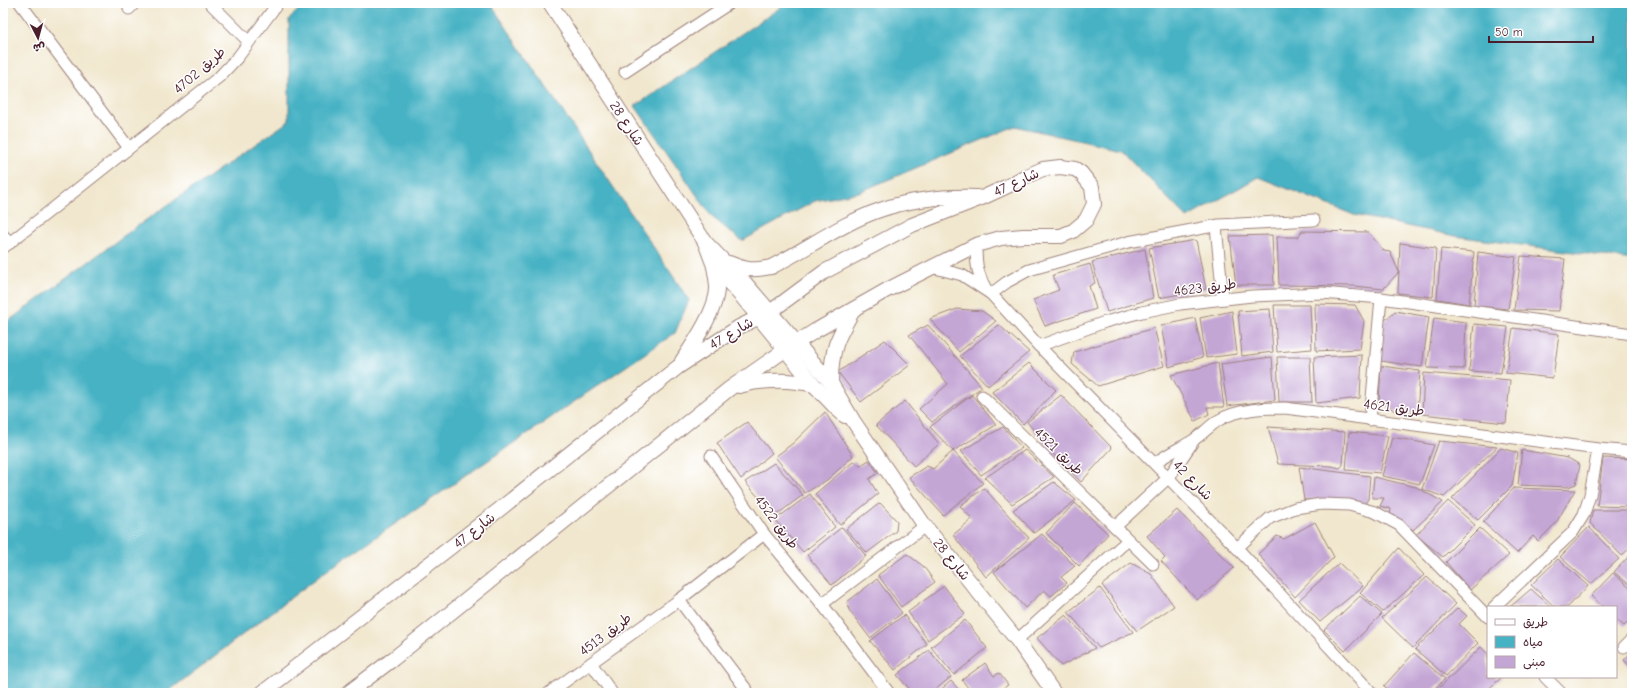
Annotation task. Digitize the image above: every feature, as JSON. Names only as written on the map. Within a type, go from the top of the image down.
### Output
[{"type":"street","points":[[20,3],[129,148]]},
{"type":"street","points":[[210,3],[249,42]]},
{"type":"street","name":"طريق 4702","points":[[5,242],[129,148],[219,77],[238,57],[278,3]]},
{"type":"street","name":"شارع 28","points":[[550,3],[743,298],[797,342],[831,383],[854,422],[925,526],[1017,640],[1054,693]]},
{"type":"street","points":[[625,72],[730,3]]},
{"type":"street","name":"شارع 47","points":[[262,693],[500,510],[678,367],[739,327],[764,314],[824,272],[912,225],[984,197],[1043,169],[1060,167],[1075,169],[1081,173],[1092,187],[1094,204],[1086,220],[1073,231],[1062,236],[1016,236],[1001,238],[976,245],[931,267],[854,309],[785,350],[729,389],[399,654],[348,693]]},
{"type":"street","points":[[678,367],[696,340],[712,307],[717,289],[720,264],[745,270],[758,270],[771,267],[847,225],[879,210],[913,201],[948,196],[984,197]]},
{"type":"street","points":[[990,292],[1029,270],[1128,242],[1216,226],[1314,220]]},
{"type":"street","points":[[1216,226],[1224,299]]},
{"type":"street","name":"شارع 42","points":[[976,245],[976,267],[980,279],[990,292],[1039,346],[1238,548],[1372,693]]},
{"type":"street","name":"شارع 42","points":[[931,267],[962,275],[990,292]]},
{"type":"street","name":"طريق 4623","points":[[1039,346],[1105,322],[1180,304],[1252,296],[1322,293],[1381,298]]},
{"type":"street","points":[[1370,420],[1381,298],[1632,334]]},
{"type":"street","points":[[831,383],[832,355],[836,341],[854,309]]},
{"type":"street","name":"شارع 28","points":[[764,314],[785,350],[814,385],[834,407],[854,422]]},
{"type":"street","points":[[729,389],[766,380],[784,380],[814,385]]},
{"type":"street","name":"طريق 4521","points":[[982,396],[1153,564]]},
{"type":"street","name":"طريق 4621","points":[[1169,477],[1194,440],[1206,429],[1221,419],[1252,410],[1285,408],[1598,449],[1632,452]]},
{"type":"street","name":"طريق 4621","points":[[1155,463],[1163,456],[1194,440]]},
{"type":"street","points":[[1495,606],[1573,532],[1584,514],[1590,495],[1598,449]]},
{"type":"street","name":"طريق 4522","points":[[711,456],[764,534],[822,604],[889,693]]},
{"type":"street","points":[[1115,527],[1169,477]]},
{"type":"street","points":[[1238,548],[1270,518],[1295,508],[1322,504],[1349,505],[1375,512],[1399,525],[1487,615]]},
{"type":"street","points":[[822,604],[925,526]]},
{"type":"street","name":"طريق 4513","points":[[549,693],[643,624],[679,600],[764,534]]},
{"type":"street","points":[[1017,640],[1128,540]]},
{"type":"street","points":[[679,600],[749,693]]},
{"type":"street","points":[[591,663],[612,693]]},
{"type":"street","points":[[1546,678],[1561,693]]},
{"type":"water","points":[[305,3],[490,3],[689,300],[675,333],[326,571],[166,693],[3,693],[3,325],[133,229],[289,121],[289,19]]},
{"type":"water","points":[[787,3],[1632,3],[1632,260],[1455,236],[1354,215],[1258,177],[1187,218],[1121,150],[1015,126],[859,192],[815,201],[742,241],[712,217],[635,106]]},
{"type":"building","points":[[1302,231],[1368,232],[1384,251],[1390,252],[1399,272],[1383,289],[1354,286],[1279,285],[1277,237],[1298,237]]},
{"type":"building","points":[[1272,235],[1274,285],[1236,285],[1230,236]]},
{"type":"building","points":[[1196,240],[1206,289],[1159,298],[1149,248]]},
{"type":"building","points":[[1400,243],[1436,248],[1433,297],[1398,293]]},
{"type":"building","points":[[1145,249],[1153,298],[1107,312],[1092,262]]},
{"type":"building","points":[[1441,249],[1474,252],[1469,304],[1437,299]]},
{"type":"building","points":[[1478,252],[1516,257],[1508,309],[1474,306]]},
{"type":"building","points":[[1521,256],[1565,259],[1559,311],[1514,310]]},
{"type":"building","points":[[1090,264],[1095,283],[1089,286],[1096,309],[1045,326],[1033,300],[1059,290],[1053,275]]},
{"type":"building","points":[[1315,304],[1355,305],[1364,321],[1360,349],[1316,351]]},
{"type":"building","points":[[1274,305],[1310,305],[1312,349],[1277,352]]},
{"type":"building","points":[[957,309],[982,311],[996,321],[959,352],[930,319]]},
{"type":"building","points":[[1270,309],[1273,352],[1242,356],[1238,311]]},
{"type":"building","points":[[1232,311],[1237,354],[1206,358],[1200,318]]},
{"type":"building","points":[[1395,311],[1429,317],[1422,367],[1381,361],[1383,322]]},
{"type":"building","points":[[1195,318],[1203,357],[1169,367],[1161,326]]},
{"type":"building","points":[[1434,318],[1466,322],[1464,369],[1427,368]]},
{"type":"building","points":[[1474,324],[1508,327],[1501,373],[1469,371]]},
{"type":"building","points":[[928,325],[982,387],[932,422],[919,409],[948,384],[909,335]]},
{"type":"building","points":[[999,325],[1029,352],[988,386],[960,356]]},
{"type":"building","points":[[1154,328],[1164,366],[1098,386],[1072,364],[1074,352]]},
{"type":"building","points":[[1513,328],[1559,334],[1553,378],[1506,373]]},
{"type":"building","points":[[885,340],[910,365],[861,402],[838,372]]},
{"type":"building","points":[[1362,355],[1360,398],[1316,403],[1314,357]]},
{"type":"building","points":[[1272,357],[1275,400],[1227,406],[1221,364]]},
{"type":"building","points":[[1277,357],[1310,357],[1312,402],[1279,402]]},
{"type":"building","points":[[1029,363],[1056,390],[1023,424],[992,392]]},
{"type":"building","points":[[1218,363],[1224,407],[1207,407],[1209,414],[1195,421],[1171,375]]},
{"type":"building","points":[[1381,366],[1420,371],[1417,413],[1396,412],[1379,399]]},
{"type":"building","points":[[1424,373],[1510,380],[1506,423],[1422,414]]},
{"type":"building","points":[[972,395],[996,425],[953,451],[930,427]]},
{"type":"building","points":[[1061,395],[1112,448],[1081,482],[1056,457],[1027,422]]},
{"type":"building","points":[[905,401],[939,444],[914,466],[876,425]]},
{"type":"building","points":[[825,412],[853,456],[827,480],[805,493],[775,457],[793,443]]},
{"type":"building","points":[[747,422],[772,453],[741,479],[717,443]]},
{"type":"building","points":[[1003,427],[1022,448],[981,475],[961,451]]},
{"type":"building","points":[[1268,427],[1345,432],[1343,465],[1340,468],[1331,466],[1278,464]]},
{"type":"building","points":[[1349,432],[1388,436],[1380,473],[1346,470]]},
{"type":"building","points":[[1392,437],[1434,445],[1420,484],[1382,476]]},
{"type":"building","points":[[1439,441],[1497,447],[1444,497],[1422,489]]},
{"type":"building","points":[[1501,448],[1518,453],[1512,486],[1478,520],[1452,499]]},
{"type":"building","points":[[1025,450],[1054,477],[1012,504],[985,478]]},
{"type":"building","points":[[1522,450],[1568,458],[1580,465],[1576,484],[1568,487],[1518,485]]},
{"type":"building","points":[[953,451],[983,483],[943,515],[909,477],[927,466],[933,469]]},
{"type":"building","points":[[1603,458],[1632,459],[1632,496],[1629,507],[1597,506]]},
{"type":"building","points":[[869,460],[878,473],[869,479],[878,494],[840,525],[815,494],[854,461],[860,466]]},
{"type":"building","points":[[774,463],[803,495],[775,516],[745,482]]},
{"type":"building","points":[[1299,467],[1370,476],[1368,499],[1364,505],[1319,499],[1304,500]]},
{"type":"building","points":[[1374,477],[1416,487],[1443,502],[1413,530],[1390,515],[1391,509],[1380,506],[1384,498],[1372,498]]},
{"type":"building","points":[[1054,482],[1076,500],[1034,533],[1013,510]]},
{"type":"building","points":[[984,488],[1029,538],[986,577],[953,535],[972,519],[960,506]]},
{"type":"building","points":[[1514,488],[1575,490],[1556,523],[1538,541],[1533,536],[1517,553],[1483,522]]},
{"type":"building","points":[[810,494],[835,527],[803,552],[775,520]]},
{"type":"building","points":[[1448,501],[1475,525],[1443,557],[1416,535]]},
{"type":"building","points":[[880,503],[897,521],[896,531],[867,553],[846,529]]},
{"type":"building","points":[[1075,503],[1108,534],[1079,566],[1046,533]]},
{"type":"building","points":[[1177,510],[1234,568],[1197,600],[1161,561],[1165,557],[1147,536]]},
{"type":"building","points":[[1593,510],[1627,510],[1632,515],[1632,545],[1622,556],[1590,523]]},
{"type":"building","points":[[1315,522],[1334,557],[1295,597],[1258,554],[1277,536],[1284,539]]},
{"type":"building","points":[[842,527],[866,556],[832,585],[807,555]]},
{"type":"building","points":[[1589,527],[1619,559],[1591,584],[1560,557]]},
{"type":"building","points":[[1480,528],[1509,555],[1470,590],[1446,562]]},
{"type":"building","points":[[1042,534],[1075,566],[1061,577],[1067,583],[1051,596],[1044,590],[1025,608],[994,572]]},
{"type":"building","points":[[1399,548],[1424,575],[1383,612],[1360,593]]},
{"type":"building","points":[[1632,553],[1632,587],[1614,572]]},
{"type":"building","points":[[907,554],[923,566],[935,582],[901,607],[878,575]]},
{"type":"building","points":[[1558,559],[1588,586],[1569,606],[1554,606],[1531,585]]},
{"type":"building","points":[[1131,563],[1151,574],[1174,606],[1137,631],[1102,585]]},
{"type":"building","points":[[1339,563],[1363,586],[1320,622],[1299,600]]},
{"type":"building","points":[[1613,573],[1632,590],[1632,619],[1624,626],[1617,620],[1617,606],[1602,606],[1591,596]]},
{"type":"building","points":[[1427,577],[1456,604],[1413,648],[1382,618]]},
{"type":"building","points":[[877,579],[902,613],[870,638],[849,610],[847,602]]},
{"type":"building","points":[[944,586],[965,614],[928,640],[908,612]]},
{"type":"building","points":[[1100,588],[1133,632],[1099,648],[1068,612]]},
{"type":"building","points":[[1531,589],[1550,606],[1511,606]]},
{"type":"building","points":[[1360,596],[1382,614],[1345,651],[1324,630]]},
{"type":"building","points":[[1458,608],[1467,616],[1459,624],[1478,643],[1446,676],[1415,649]]},
{"type":"building","points":[[904,615],[927,644],[895,670],[870,641]]},
{"type":"building","points":[[1066,615],[1095,648],[1061,666],[1037,638]]},
{"type":"building","points":[[965,620],[987,648],[954,675],[931,647]]},
{"type":"building","points":[[1481,647],[1487,653],[1487,678],[1501,678],[1484,693],[1434,693]]},
{"type":"building","points":[[929,650],[951,677],[931,693],[913,693],[897,675]]},
{"type":"building","points":[[1632,652],[1632,669],[1624,660]]},
{"type":"building","points":[[1414,653],[1445,679],[1430,693],[1393,693],[1384,686]]},
{"type":"building","points":[[985,663],[994,676],[999,673],[1008,685],[996,693],[972,693],[962,680]]},
{"type":"building","points":[[951,681],[962,693],[937,693]]}]
